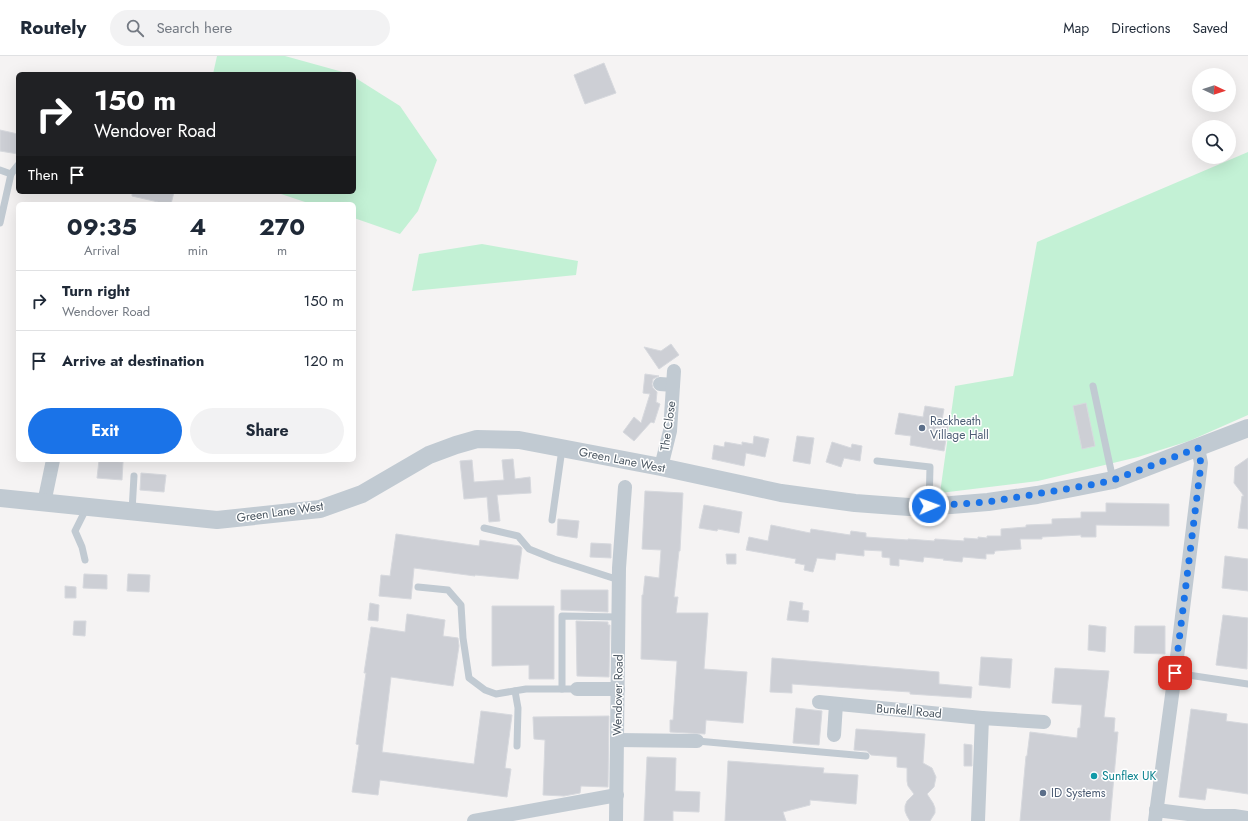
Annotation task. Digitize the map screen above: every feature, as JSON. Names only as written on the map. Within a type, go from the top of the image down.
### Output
[{"type":"street","name":"The Close","points":[[661,467],[670,430],[667,385],[674,371]]},
{"type":"street","name":"Green Lane West","points":[[0,498],[217,520],[320,509],[362,494],[429,455],[477,439],[519,440],[661,467],[789,494],[855,503],[909,507],[929,506],[988,502],[1044,494],[1113,480],[1248,428]]},
{"type":"street","points":[[1198,448],[1201,464],[1156,816],[1234,816],[1248,818]]},
{"type":"street","points":[[44,503],[53,462]]},
{"type":"street","name":"Wendover Road","points":[[616,821],[619,574],[625,486]]},
{"type":"street","points":[[577,689],[618,689]]},
{"type":"street","name":"Bunkell Road","points":[[820,702],[982,718],[1044,722]]},
{"type":"street","points":[[834,735],[836,704]]},
{"type":"street","points":[[978,821],[982,718]]},
{"type":"street","points":[[617,740],[696,741]]},
{"type":"street","points":[[474,821],[617,795]]},
{"type":"lane","points":[[0,223],[12,174],[16,168]]},
{"type":"lane","points":[[0,170],[12,174]]},
{"type":"lane","points":[[1094,386],[1113,480]]},
{"type":"lane","points":[[552,520],[562,449]]},
{"type":"lane","points":[[877,461],[930,467],[929,506]]},
{"type":"lane","points":[[132,512],[134,476]]},
{"type":"lane","points":[[85,560],[76,531],[88,507]]},
{"type":"lane","points":[[484,528],[518,536],[529,549],[554,559],[619,574]]},
{"type":"lane","points":[[418,587],[448,590],[461,605],[469,678],[485,690],[496,694],[526,688],[577,689]]},
{"type":"lane","points":[[562,689],[562,616],[619,617]]},
{"type":"lane","points":[[1175,673],[1248,684]]},
{"type":"lane","points":[[515,691],[518,708],[518,746]]},
{"type":"lane","points":[[696,741],[866,756]]},
{"type":"green space","points":[[217,56],[285,56],[343,72],[213,72]]},
{"type":"green space","points":[[356,78],[400,106],[437,160],[418,211],[400,234],[356,219],[356,202],[305,202],[281,194],[356,194]]},
{"type":"green space","points":[[1248,152],[1248,415],[1189,441],[1138,457],[1038,481],[940,493],[955,386],[1013,376],[1037,242],[1220,164],[1236,164],[1236,157]]},
{"type":"green space","points":[[482,244],[578,261],[576,275],[412,291],[419,254]]},
{"type":"building","points":[[604,63],[616,93],[585,104],[574,75]]},
{"type":"building","points":[[0,130],[16,134],[16,154],[0,151]]},
{"type":"building","points":[[132,194],[174,194],[172,202],[158,202],[132,196]]},
{"type":"building","points":[[671,344],[679,355],[659,369],[644,347],[661,351]]},
{"type":"building","points":[[645,374],[659,376],[653,379],[652,384],[653,388],[657,392],[656,402],[660,404],[654,423],[651,422],[634,441],[623,432],[634,417],[641,423],[650,394],[643,393]]},
{"type":"building","points":[[1086,403],[1095,446],[1082,449],[1073,406]]},
{"type":"building","name":"Rackheath Village Hall","points":[[925,406],[944,409],[942,420],[949,422],[944,451],[910,445],[911,436],[895,434],[899,413],[923,417]]},
{"type":"building","points":[[754,436],[769,439],[765,457],[746,453],[744,466],[712,459],[714,445],[724,447],[725,442],[742,445],[742,442],[753,444]]},
{"type":"building","points":[[797,436],[814,438],[810,464],[793,461]]},
{"type":"building","points":[[832,442],[851,448],[852,444],[862,446],[860,461],[844,458],[841,467],[826,462]]},
{"type":"building","points":[[1248,458],[1248,529],[1238,528],[1242,496],[1244,496],[1234,483],[1235,467]]},
{"type":"building","points":[[513,459],[515,479],[530,477],[531,493],[497,495],[500,521],[489,522],[487,497],[464,499],[460,461],[472,460],[474,482],[504,480],[502,460]]},
{"type":"building","points":[[99,462],[123,462],[122,480],[97,478]]},
{"type":"building","points":[[141,473],[166,475],[164,492],[140,490]]},
{"type":"building","points":[[645,491],[683,493],[680,551],[674,597],[678,597],[676,613],[708,613],[704,669],[747,672],[743,723],[706,720],[705,734],[670,732],[670,720],[673,720],[677,661],[641,659],[642,595],[645,576],[659,578],[661,550],[642,549]]},
{"type":"building","points":[[1106,503],[1169,504],[1169,526],[1096,525],[1096,537],[1081,537],[1081,535],[1042,537],[1042,539],[1020,539],[1021,549],[995,551],[994,554],[986,554],[986,559],[963,557],[962,562],[924,557],[923,562],[899,559],[899,566],[890,565],[890,558],[882,557],[882,551],[864,550],[864,556],[836,553],[835,560],[817,558],[813,572],[804,570],[805,565],[795,563],[796,559],[746,550],[749,537],[768,541],[771,525],[810,533],[811,529],[850,535],[851,531],[866,533],[866,537],[908,540],[934,541],[935,539],[964,541],[964,538],[978,539],[978,537],[987,538],[987,536],[1001,536],[1001,529],[1026,527],[1026,525],[1052,524],[1052,519],[1081,518],[1081,512],[1106,512]]},
{"type":"building","points":[[704,505],[742,512],[739,533],[718,529],[717,531],[699,528]]},
{"type":"building","points":[[558,519],[579,521],[577,538],[557,535]]},
{"type":"building","points":[[396,534],[479,546],[480,540],[520,546],[522,548],[518,579],[475,576],[414,568],[411,599],[379,596],[381,575],[390,576]]},
{"type":"building","points":[[591,543],[611,544],[611,558],[590,557]]},
{"type":"building","points":[[726,554],[736,554],[736,564],[727,564]]},
{"type":"building","points":[[1225,556],[1248,559],[1248,591],[1222,588]]},
{"type":"building","points":[[84,574],[107,575],[107,589],[83,588]]},
{"type":"building","points":[[128,574],[150,575],[149,592],[127,591]]},
{"type":"building","points":[[65,586],[76,587],[76,598],[65,598]]},
{"type":"building","points":[[561,590],[608,590],[608,612],[561,610]]},
{"type":"building","points":[[790,601],[803,603],[802,610],[809,611],[808,622],[787,620]]},
{"type":"building","points":[[370,603],[379,605],[378,621],[368,620]]},
{"type":"building","points":[[492,606],[554,606],[554,679],[529,679],[529,665],[492,666]]},
{"type":"building","points":[[407,614],[445,620],[443,636],[458,638],[459,646],[453,686],[391,677],[382,752],[474,764],[481,711],[512,715],[505,768],[511,769],[507,797],[380,780],[378,795],[352,792],[359,745],[356,744],[366,673],[364,673],[371,627],[405,632]]},
{"type":"building","points":[[1223,615],[1248,618],[1247,669],[1216,665]]},
{"type":"building","points":[[74,621],[86,621],[85,636],[73,635]]},
{"type":"building","points":[[576,621],[608,622],[608,625],[610,625],[609,677],[577,676]]},
{"type":"building","points":[[1089,625],[1106,627],[1105,652],[1088,650]]},
{"type":"building","points":[[1135,626],[1165,626],[1165,654],[1134,653]]},
{"type":"building","points":[[981,657],[1012,659],[1010,688],[979,685]]},
{"type":"building","points":[[772,658],[939,672],[939,684],[972,687],[971,698],[910,694],[910,692],[792,684],[792,693],[770,692]]},
{"type":"building","points":[[1055,668],[1109,671],[1104,717],[1115,718],[1114,732],[1118,732],[1110,821],[1020,821],[1026,756],[1030,732],[1077,738],[1078,728],[1080,728],[1082,705],[1052,703]]},
{"type":"building","points":[[796,708],[822,711],[819,745],[793,743]]},
{"type":"building","points":[[1191,709],[1227,714],[1226,721],[1248,724],[1248,794],[1207,788],[1205,800],[1179,797]]},
{"type":"building","points":[[609,716],[608,787],[581,786],[580,793],[564,796],[543,795],[545,740],[534,739],[533,717]]},
{"type":"building","points":[[856,729],[925,734],[923,763],[932,768],[936,777],[934,787],[927,794],[935,808],[935,813],[930,821],[910,821],[905,811],[905,806],[907,801],[914,794],[908,786],[907,768],[897,767],[897,757],[871,755],[867,751],[854,750]]},
{"type":"building","points":[[964,744],[972,745],[972,766],[964,766]]},
{"type":"building","points":[[647,757],[676,758],[675,791],[700,792],[699,812],[673,811],[673,821],[644,821]]},
{"type":"building","points":[[728,761],[824,768],[823,773],[858,775],[856,804],[810,800],[810,805],[783,812],[786,821],[725,821]]},
{"type":"place","name":"Rackheath Village Hall","points":[[922,428]]},
{"type":"place","name":"Sunflex UK","points":[[1094,776]]},
{"type":"place","name":"ID Systems","points":[[1043,793]]},
{"type":"route","points":[[929,506],[951,506],[988,502],[1096,484],[1113,480],[1198,448],[1201,464],[1175,673]]}]
